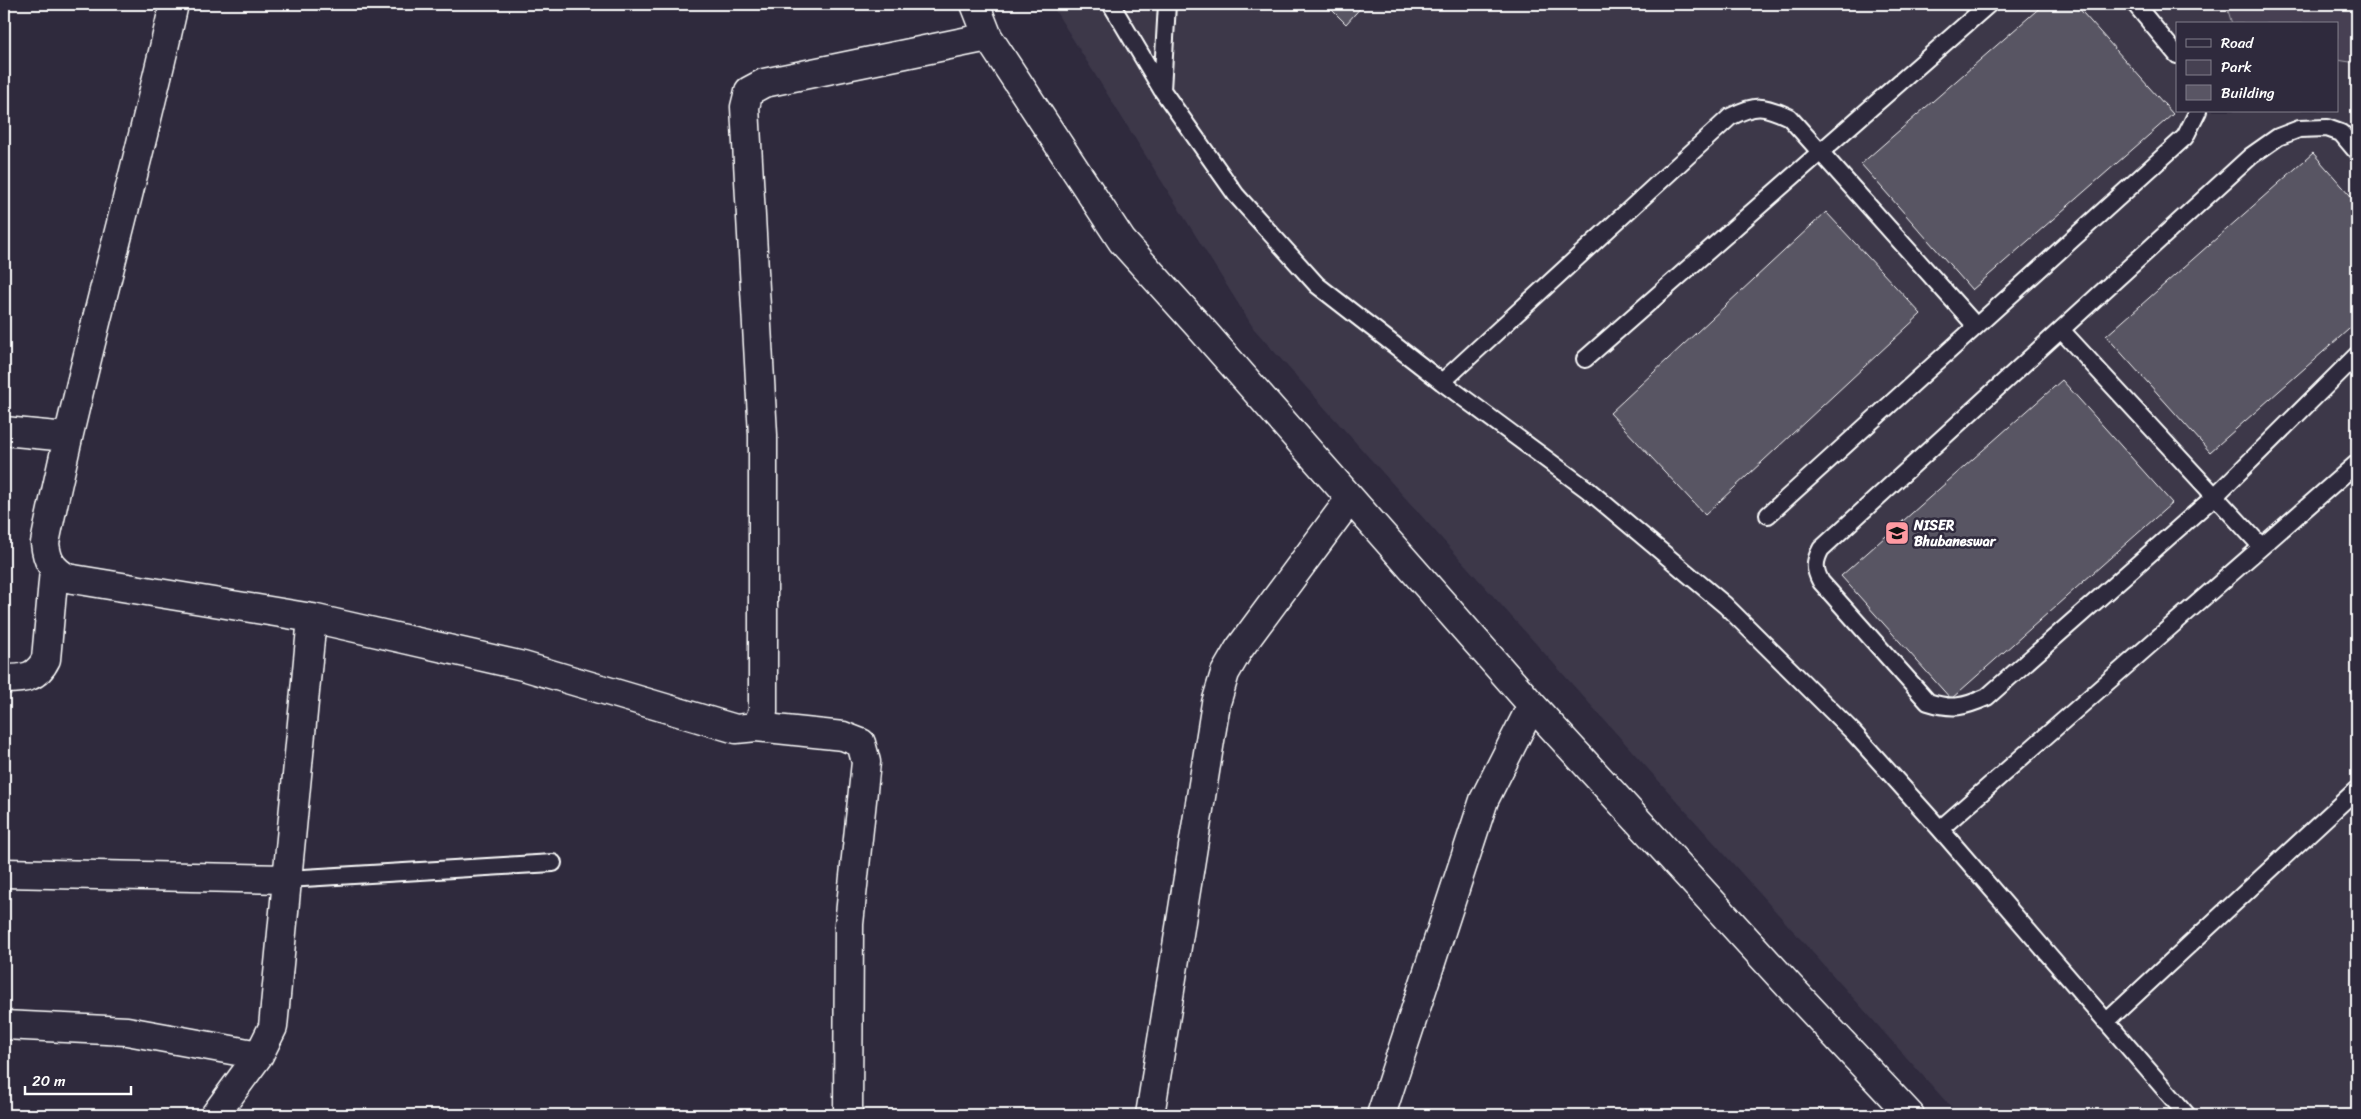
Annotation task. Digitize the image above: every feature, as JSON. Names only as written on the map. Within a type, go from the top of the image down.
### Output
[{"type":"street","points":[[174,4],[67,437],[45,543],[46,559],[54,570],[67,578],[312,618],[523,666],[736,729],[756,727],[843,736],[861,743],[866,762],[848,924],[848,1115]]},
{"type":"street","points":[[975,4],[988,37],[1122,241],[1532,705],[1910,1115]]},
{"type":"street","points":[[756,727],[763,712],[763,435],[745,107],[749,91],[764,83],[988,37]]},
{"type":"street","points":[[4,431],[67,437]]},
{"type":"street","points":[[1150,1115],[1216,703],[1225,673],[1239,648],[1350,499]]},
{"type":"street","points":[[4,679],[30,677],[41,669],[46,658],[54,570]]},
{"type":"street","points":[[215,1115],[259,1055],[273,1027],[312,618]]},
{"type":"street","points":[[1381,1115],[1484,800],[1532,705]]},
{"type":"street","points":[[4,873],[287,879]]},
{"type":"street","points":[[4,1026],[127,1031],[259,1055]]},
{"type":"lane","points":[[1111,4],[1162,90],[1236,195],[1317,285],[1442,382],[1588,490],[1725,605],[1852,731],[1940,828],[2187,1115]]},
{"type":"lane","points":[[1162,90],[1167,4]]},
{"type":"lane","points":[[1585,359],[1989,4]]},
{"type":"lane","points":[[2135,4],[2176,54]]},
{"type":"lane","points":[[1442,382],[1730,117],[1749,107],[1770,108],[1789,117],[1976,326]]},
{"type":"lane","points":[[1768,514],[2185,137],[2198,112]]},
{"type":"lane","points":[[2357,152],[2341,133],[2327,128],[2299,129],[2278,137],[2244,163],[1821,549],[1815,559],[1815,571],[1821,582],[1928,702],[1945,707],[1966,706],[1987,697],[2215,496],[2357,356]]},
{"type":"lane","points":[[2062,331],[2262,546]]},
{"type":"lane","points":[[1940,828],[2357,462]]},
{"type":"lane","points":[[2106,1022],[2357,789]]},
{"type":"lane","points":[[287,879],[552,863]]},
{"type":"shaded area","name":"NISER Bhubaneswar","points":[[1051,4],[2357,4],[2357,1115],[1958,1115],[1254,329]]},
{"type":"green space","points":[[2226,4],[2357,4],[2357,63],[2338,60],[2338,22],[2231,22]]},
{"type":"building","points":[[1326,4],[1364,4],[1346,24]]},
{"type":"building","points":[[2044,4],[2075,4],[2173,114],[1972,290],[1861,164]]},
{"type":"building","points":[[2313,153],[2357,203],[2357,322],[2210,452],[2106,336]]},
{"type":"building","points":[[1826,212],[1921,314],[1705,515],[1610,413]]},
{"type":"building","points":[[2062,380],[2172,503],[1951,699],[1841,576]]},
{"type":"place","name":"NISER Bhubaneswar","points":[[1897,533]]}]
